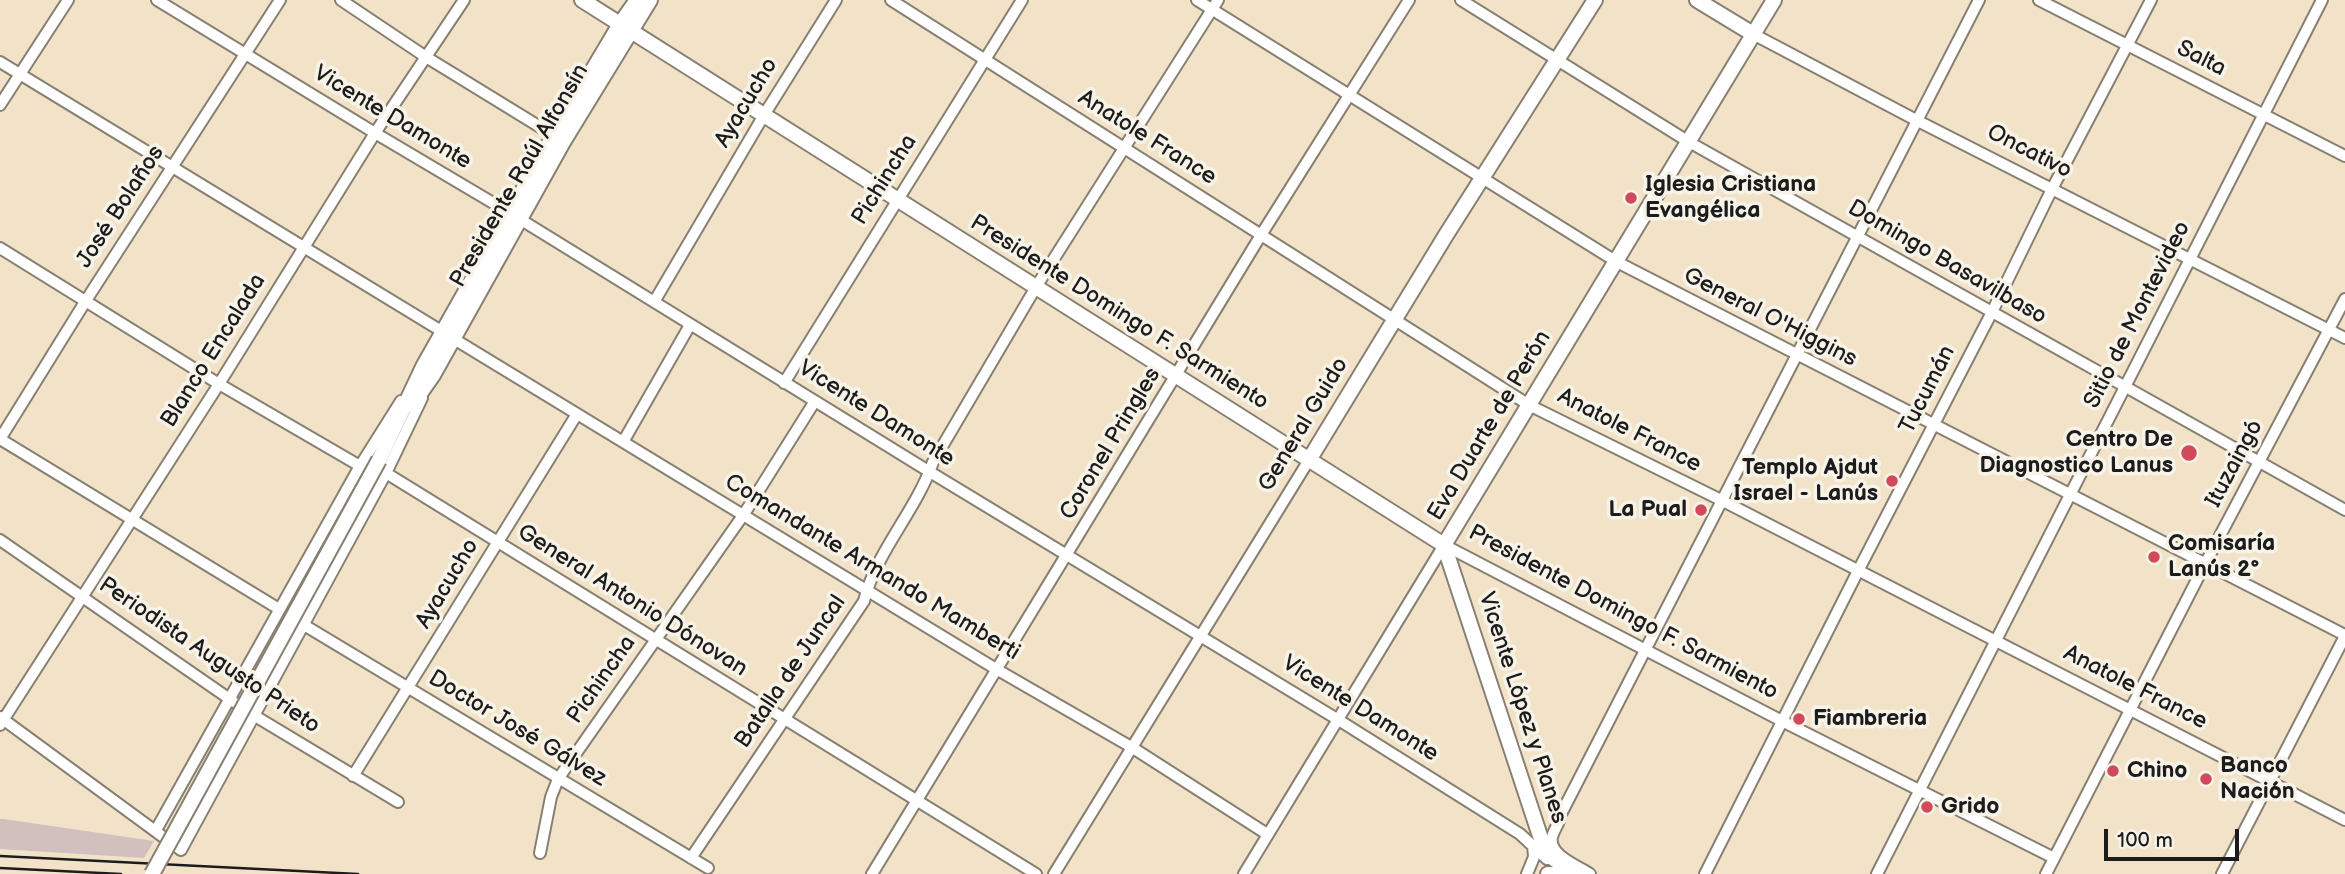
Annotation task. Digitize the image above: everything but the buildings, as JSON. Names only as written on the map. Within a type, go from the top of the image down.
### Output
[{"type":"main road","name":"Presidente Domingo F. Sarmiento","points":[[582,0],[1444,545]]},
{"type":"main road","name":"Presidente Raúl Alfonsín","points":[[382,467],[390,438],[625,27],[637,0]]},
{"type":"main road","name":"Presidente Raúl Alfonsín","points":[[625,27],[650,0]]},
{"type":"main road","name":"General Guido","points":[[1309,460],[1595,0]]},
{"type":"main road","name":"Oncativo","points":[[1697,0],[1753,34]]},
{"type":"main road","name":"Eva Duarte de Perón","points":[[1444,545],[1773,0]]},
{"type":"main road","points":[[152,874],[382,467]]},
{"type":"main road","name":"Vicente López y Planes","points":[[1444,545],[1543,845]]},
{"type":"main road","points":[[1543,845],[1547,854],[1575,874]]},
{"type":"main road","points":[[1548,874],[1564,874]]},
{"type":"street","points":[[0,105],[68,0]]},
{"type":"street","name":"Vicente Damonte","points":[[157,0],[1202,636],[1520,834],[1590,874]]},
{"type":"street","name":"José Bolaños","points":[[0,439],[280,0]]},
{"type":"street","points":[[341,0],[426,57],[559,139]]},
{"type":"street","name":"Blanco Encalada","points":[[1,721],[83,598],[375,133],[464,0]]},
{"type":"street","name":"Ayacucho","points":[[654,302],[764,115],[836,0]]},
{"type":"street","name":"Anatole France","points":[[891,0],[1529,405],[1721,500],[2345,820]]},
{"type":"street","name":"Pichincha","points":[[784,383],[1022,0]]},
{"type":"street","name":"General O'Higgins","points":[[1197,0],[1215,5],[1349,95],[1617,262],[2345,636]]},
{"type":"street","name":"Coronel Pringles","points":[[872,874],[1261,235],[1409,0]]},
{"type":"street","name":"Domingo Basavilbaso","points":[[1461,0],[1689,142],[2345,510]]},
{"type":"street","points":[[1527,874],[1534,857],[1560,816],[1979,0]]},
{"type":"street","name":"Salta","points":[[2039,0],[2345,156]]},
{"type":"street","name":"Tucumán","points":[[1705,874],[2052,189],[2151,0]]},
{"type":"street","name":"Sitio de Montevideo","points":[[1877,874],[2322,0]]},
{"type":"street","name":"Batalla de Juncal","points":[[691,858],[864,601],[871,578],[926,485],[940,451],[1036,287],[1215,5]]},
{"type":"street","name":"Oncativo","points":[[1753,34],[2345,338]]},
{"type":"street","name":"Comandante Armando Mamberti","points":[[0,62],[996,669],[1133,748],[1267,834]]},
{"type":"street","points":[[0,248],[219,384],[360,466]]},
{"type":"street","name":"Ituzaingó","points":[[2046,874],[2345,299]]},
{"type":"street","points":[[622,442],[690,325]]},
{"type":"street","name":"Presidente Raúl Alfonsín","points":[[156,830],[360,466],[428,371]]},
{"type":"street","name":"Presidente Raúl Alfonsín","points":[[382,467],[428,371]]},
{"type":"street","name":"Pichincha","points":[[540,853],[551,797],[558,779],[744,514],[815,401]]},
{"type":"street","name":"Ayacucho","points":[[353,775],[577,414]]},
{"type":"street","points":[[0,439],[279,609]]},
{"type":"street","name":"General Guido","points":[[1054,874],[1309,460]]},
{"type":"street","points":[[1,721],[181,849],[304,625],[382,467]]},
{"type":"street","name":"General Antonio Dónovan","points":[[382,467],[655,641],[1036,874]]},
{"type":"street","name":"Periodista Augusto Prieto","points":[[0,540],[230,700],[398,802]]},
{"type":"street","name":"Presidente Domingo F. Sarmiento","points":[[1444,545],[1918,791],[2054,858]]},
{"type":"street","name":"Eva Duarte de Perón","points":[[1244,874],[1444,545]]},
{"type":"street","name":"Doctor José Gálvez","points":[[304,625],[708,868]]},
{"type":"street","points":[[2222,874],[2345,636]]},
{"type":"street","points":[[1520,834],[1531,829],[1536,820]]},
{"type":"street","name":"Vicente Damonte","points":[[1543,845],[1564,874]]},
{"type":"shaded area","points":[[0,819],[154,841],[144,858],[0,849]]},
{"type":"railway","points":[[0,856],[358,874]]},
{"type":"railway","points":[[0,868],[121,874]]},
{"type":"place","name":"Iglesia Cristiana Evangélica","points":[[1631,198]]},
{"type":"place","name":"Centro De Diagnostico Lanus","points":[[2189,453]]},
{"type":"place","name":"Templo Ajdut Israel - Lanús","points":[[1892,481]]},
{"type":"place","name":"La Pual","points":[[1701,510]]},
{"type":"place","name":"Comisaría Lanús 2°","points":[[2154,557]]},
{"type":"place","name":"Fiambreria","points":[[1799,719]]},
{"type":"place","name":"Chino","points":[[2113,771]]},
{"type":"place","name":"Banco Nación","points":[[2206,779]]},
{"type":"place","name":"Grido","points":[[1927,807]]}]
